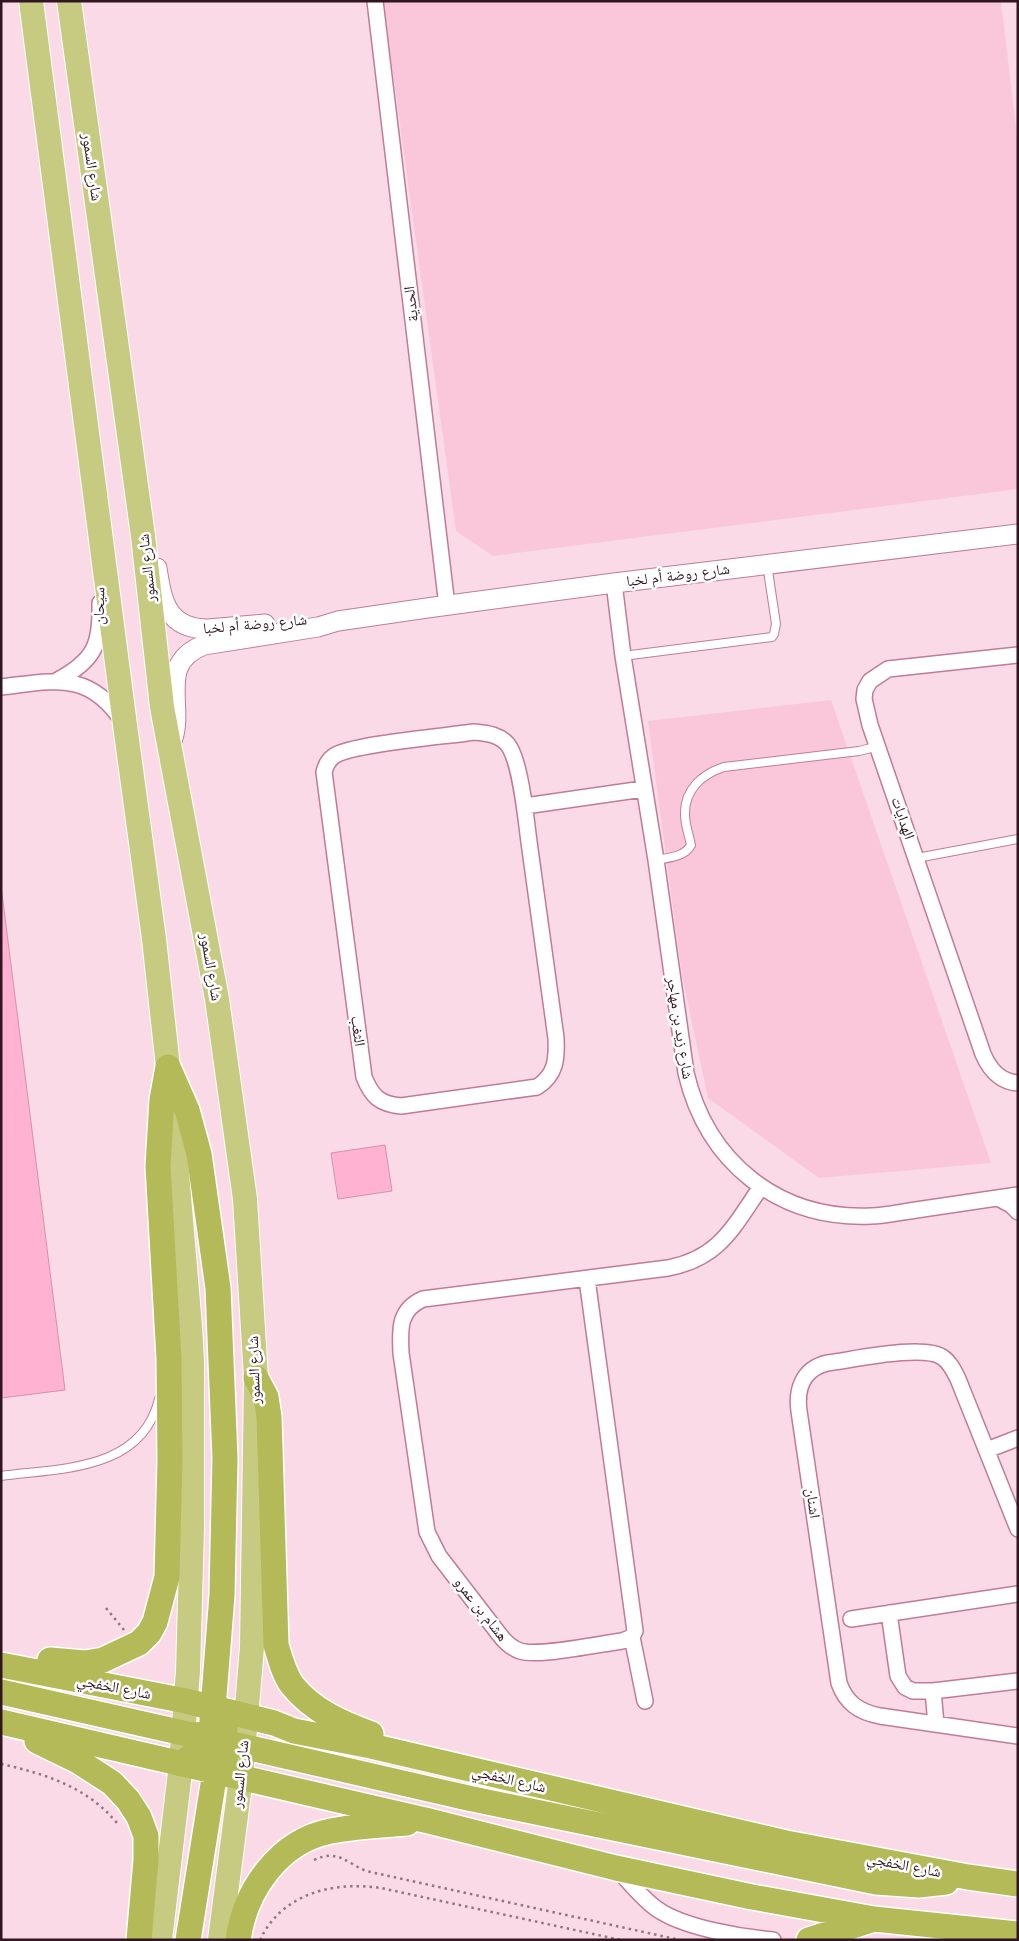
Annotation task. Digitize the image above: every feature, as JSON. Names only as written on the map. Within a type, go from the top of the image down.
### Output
[{"type":"highway","points":[[1,1654],[85,1664],[103,1660],[120,1654],[139,1643],[149,1633],[160,1608],[168,1577],[170,1461],[169,1358],[158,1166],[162,1100],[168,1067]]},
{"type":"highway","points":[[168,1067],[187,1110],[199,1154],[218,1288],[225,1458],[222,1595],[213,1708],[207,1738],[241,1778]]},
{"type":"highway","points":[[256,1378],[266,1396],[269,1416],[276,1645],[283,1667],[297,1690],[314,1706],[341,1724],[382,1738],[661,1800],[678,1808],[691,1821]]},
{"type":"highway","name":"شارع الخفجي","points":[[1,1664],[186,1701],[246,1716],[294,1731],[371,1746],[786,1843],[968,1877],[1018,1884]]},
{"type":"highway","points":[[1,1692],[478,1800],[876,1882],[919,1885],[968,1877]]},
{"type":"highway","points":[[186,1701],[199,1717],[207,1738],[215,1772],[188,1940]]},
{"type":"highway","points":[[181,1764],[195,1753],[207,1738],[231,1727],[246,1716]]},
{"type":"highway","points":[[1,1723],[429,1821],[616,1868],[752,1897],[874,1919],[1018,1934]]},
{"type":"highway","points":[[1,1723],[93,1770],[112,1783],[135,1809],[146,1836],[146,1860],[138,1940]]},
{"type":"highway","points":[[238,1940],[241,1922],[253,1891],[266,1871],[287,1851],[304,1840],[330,1831],[429,1821]]},
{"type":"highway","points":[[809,1940],[874,1919]]},
{"type":"main road","points":[[32,1],[154,939],[168,1067],[192,1362],[191,1596],[186,1701]]},
{"type":"main road","name":"شارع السمور","points":[[69,1],[143,536],[162,707],[217,999],[245,1199],[256,1378],[252,1647],[241,1778],[220,1940]]},
{"type":"main road","points":[[160,1940],[181,1764]]},
{"type":"street","name":"الحدية","points":[[375,1],[447,606]]},
{"type":"street","name":"سيحان","points":[[58,680],[86,662],[98,635],[100,617],[98,514]]},
{"type":"street","name":"شارع روضة أم لخبا","points":[[169,749],[177,726],[175,676],[178,667],[188,653],[204,645],[318,627],[338,621],[614,583],[1018,534]]},
{"type":"street","name":"شارع روضة أم لخبا","points":[[143,536],[154,554],[162,599],[176,620],[183,624],[199,629],[208,629],[318,618],[338,621]]},
{"type":"street","name":"شارع زيد بن مهاجر","points":[[614,583],[623,656],[690,1090],[703,1122],[722,1152],[761,1187],[801,1206],[844,1216],[872,1216],[1018,1195]]},
{"type":"street","name":"الهدايات","points":[[1018,655],[888,669],[870,681],[865,690],[864,699],[870,726],[879,746],[983,1054],[988,1066],[996,1075],[1004,1080],[1018,1083]]},
{"type":"street","name":"سيحان","points":[[1,687],[58,680],[87,688],[115,710],[125,725]]},
{"type":"street","name":"الثغب","points":[[474,732],[490,734],[506,743],[511,749],[524,806],[556,1038],[556,1062],[552,1074],[546,1082],[528,1089],[401,1106],[380,1102],[364,1077],[324,780],[327,763],[334,755],[354,748],[474,732]]},
{"type":"street","points":[[524,806],[643,789]]},
{"type":"street","name":"هشام بن عمرو","points":[[632,1637],[622,1641],[535,1653],[521,1652],[506,1643],[439,1556],[427,1532],[401,1353],[401,1329],[404,1314],[415,1302],[423,1299],[668,1268],[696,1260],[718,1246],[761,1187]]},
{"type":"street","points":[[998,1198],[1011,1205],[1018,1212]]},
{"type":"street","points":[[586,1279],[634,1623],[635,1631],[632,1637],[645,1701]]},
{"type":"street","name":"اشنان","points":[[1018,1529],[987,1450],[955,1374],[948,1362],[936,1354],[909,1352],[817,1366],[806,1376],[800,1388],[799,1411],[842,1692],[852,1704],[871,1714],[1018,1736]]},
{"type":"street","points":[[987,1450],[1018,1438]]},
{"type":"street","points":[[851,1619],[1018,1594]]},
{"type":"street","points":[[890,1613],[900,1681],[904,1687],[913,1691],[933,1691],[1018,1682]]},
{"type":"street","points":[[933,1691],[936,1724]]},
{"type":"street","points":[[616,1868],[658,1910],[683,1922],[771,1940]]},
{"type":"street","points":[[711,1929],[723,1940]]},
{"type":"lane","points":[[623,656],[772,637],[776,624],[767,564]]},
{"type":"lane","points":[[656,860],[676,856],[689,849],[691,845],[685,815],[686,803],[697,782],[713,770],[879,746]]},
{"type":"lane","points":[[917,858],[1018,839]]},
{"type":"lane","points":[[1,1476],[96,1463],[116,1454],[138,1440],[155,1415],[169,1358]]},
{"type":"path","points":[[1,1764],[48,1776],[67,1784],[85,1794],[102,1807],[119,1826]]},
{"type":"path","points":[[312,1860],[325,1855],[335,1855],[366,1871],[680,1940]]},
{"type":"path","points":[[260,1940],[274,1917],[297,1900],[325,1889],[352,1885],[381,1888],[621,1940]]},
{"type":"shaded area","points":[[383,1],[1001,1],[1018,145],[1018,489],[493,556],[456,531]]},
{"type":"shaded area","points":[[831,700],[991,1163],[819,1178],[708,1098],[682,976],[648,721]]},
{"type":"building","points":[[1,886],[65,1390],[1,1398]]},
{"type":"building","points":[[385,1145],[392,1191],[338,1199],[331,1153]]}]
